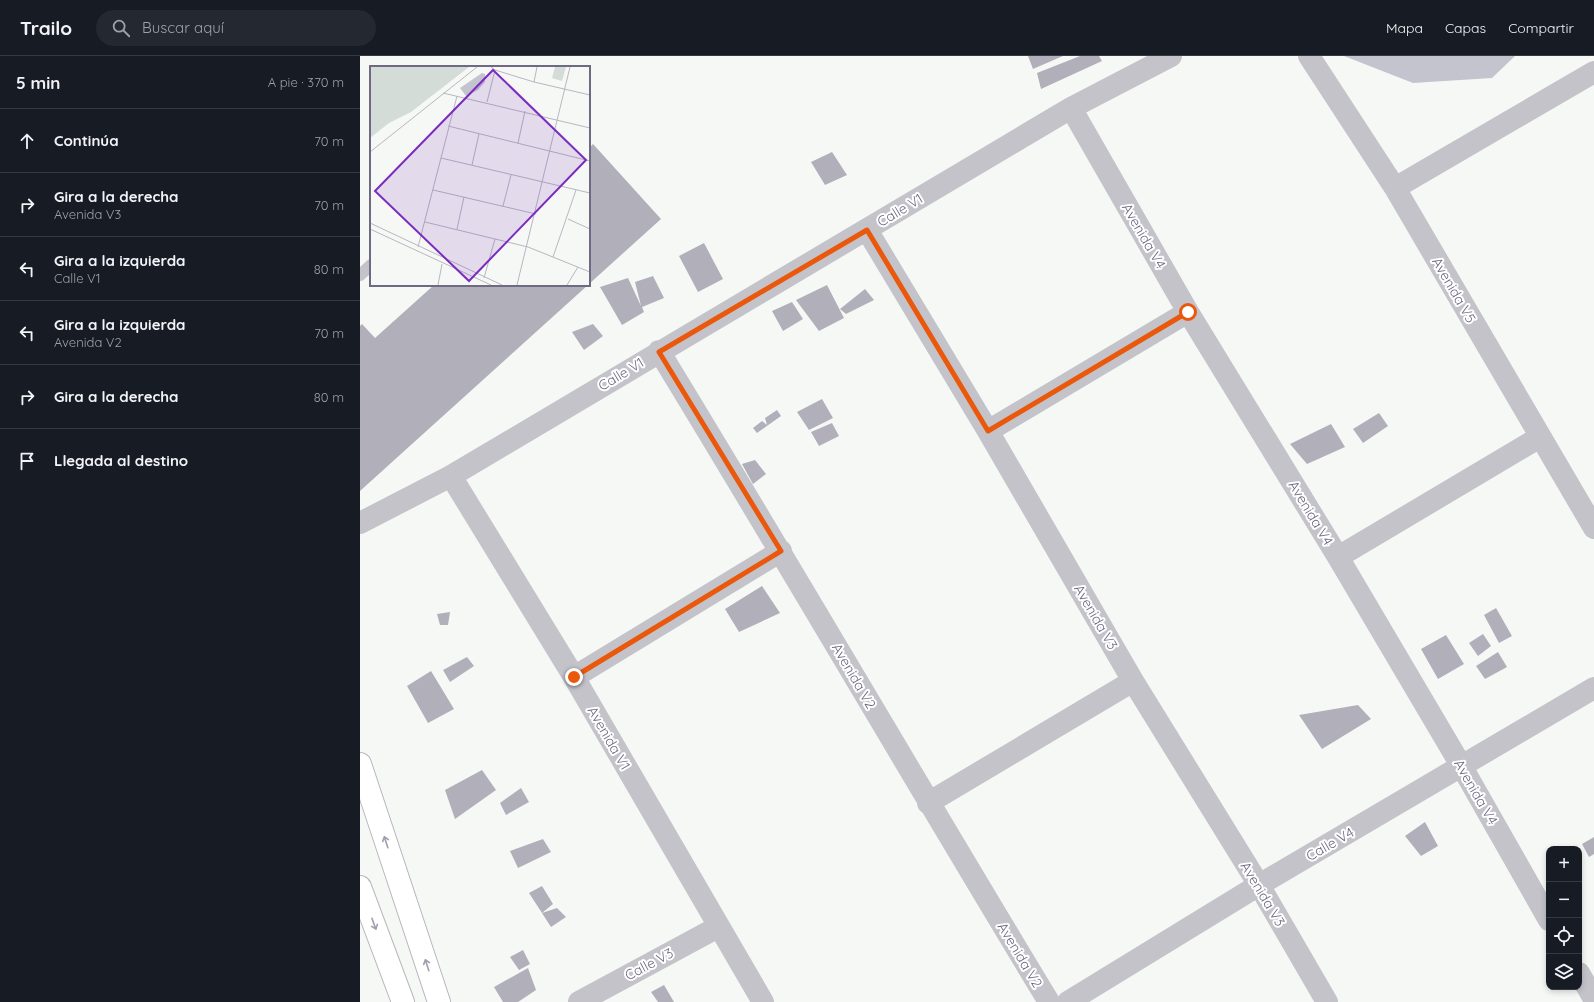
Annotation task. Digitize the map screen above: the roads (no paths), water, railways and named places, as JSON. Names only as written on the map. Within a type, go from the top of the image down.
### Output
[{"type":"main road","points":[[360,764],[439,1002]]},
{"type":"main road","points":[[360,887],[403,1002]]},
{"type":"street","name":"Calle V1","points":[[360,523],[451,476],[1070,108],[1171,56]]},
{"type":"street","name":"Avenida V5","points":[[1309,56],[1395,188],[1594,528]]},
{"type":"street","points":[[1395,188],[1594,72]]},
{"type":"street","name":"Avenida V4","points":[[1070,108],[1188,312],[1338,556],[1462,767],[1548,918]]},
{"type":"street","name":"Avenida V3","points":[[867,230],[988,431],[1133,681],[1259,885],[1327,1002]]},
{"type":"street","points":[[988,431],[1188,312]]},
{"type":"street","name":"Avenida V2","points":[[659,352],[781,551],[928,803],[1049,1002]]},
{"type":"street","points":[[1338,556],[1540,437]]},
{"type":"street","name":"Avenida V1","points":[[451,476],[574,677],[763,1002]]},
{"type":"street","points":[[574,677],[781,551]]},
{"type":"street","points":[[928,803],[1133,681]]},
{"type":"street","name":"Calle V4","points":[[1068,1002],[1259,885],[1594,688]]},
{"type":"street","name":"Calle V3","points":[[579,1002],[718,926]]},
{"type":"street","points":[[1582,978],[1594,999]]},
{"type":"lane","points":[[360,275],[370,266]]}]
